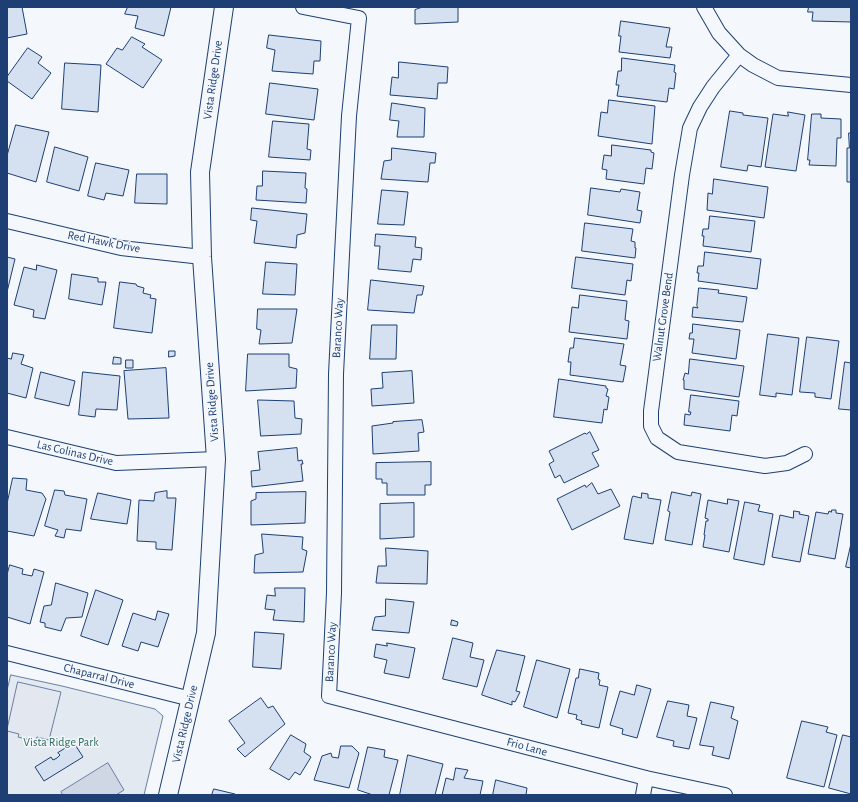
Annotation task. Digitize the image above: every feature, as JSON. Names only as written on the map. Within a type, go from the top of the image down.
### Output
[{"type":"street","name":"Vista Ridge Drive","points":[[168,795],[206,633],[216,459],[202,257],[200,172],[224,7]]},
{"type":"street","name":"Baranco Way","points":[[303,7],[359,18],[349,116],[336,374],[334,593],[329,696]]},
{"type":"street","points":[[704,7],[719,33],[739,55],[778,78],[851,85]]},
{"type":"street","name":"Walnut Grove Bend","points":[[739,55],[700,107],[690,128],[682,176],[653,395],[651,426],[657,438],[678,452],[765,466],[787,463],[805,454]]},
{"type":"street","name":"Red Hawk Drive","points":[[7,221],[120,248],[202,257]]},
{"type":"street","name":"Las Colinas Drive","points":[[7,437],[116,463],[216,459]]},
{"type":"street","name":"Chaparral Drive","points":[[7,653],[191,699]]},
{"type":"street","name":"Frio Lane","points":[[329,696],[646,778],[725,795]]},
{"type":"street","points":[[642,795],[646,778]]},
{"type":"green space","name":"Vista Ridge Park","points":[[11,675],[155,709],[163,716],[144,795],[7,795],[7,691]]},
{"type":"shaded area","points":[[18,682],[61,692],[49,740],[37,737],[35,741],[18,737],[19,734],[7,731]]},
{"type":"shaded area","points":[[108,763],[124,790],[116,795],[63,795],[61,792]]},
{"type":"building","points":[[7,7],[22,7],[27,34],[7,38]]},
{"type":"building","points":[[128,7],[171,7],[164,36],[135,28],[138,16],[125,14]]},
{"type":"building","points":[[423,7],[458,7],[458,22],[415,24],[415,10]]},
{"type":"building","points":[[809,7],[851,7],[851,22],[812,21],[813,12],[808,12]]},
{"type":"building","points":[[621,21],[670,28],[666,47],[672,47],[670,58],[619,52]]},
{"type":"building","points":[[269,35],[321,41],[320,61],[314,61],[313,74],[272,71],[275,50],[267,48]]},
{"type":"building","points":[[132,37],[145,44],[142,47],[162,60],[143,88],[106,64],[117,48],[122,50]]},
{"type":"building","points":[[28,48],[42,57],[38,63],[51,73],[32,99],[7,81],[7,77]]},
{"type":"building","points":[[622,58],[675,65],[674,72],[676,73],[674,89],[669,88],[667,102],[617,96],[619,85],[616,85],[618,71],[621,71]]},
{"type":"building","points":[[399,62],[448,67],[447,83],[438,83],[437,99],[390,95],[392,77],[398,78]]},
{"type":"building","points":[[65,63],[101,65],[98,112],[62,109]]},
{"type":"building","points":[[270,83],[318,89],[314,120],[266,114]]},
{"type":"building","points":[[609,100],[655,106],[652,144],[598,136],[601,112],[607,113]]},
{"type":"building","points":[[392,103],[425,108],[424,137],[397,137],[399,121],[390,120]]},
{"type":"building","points":[[730,111],[743,113],[743,115],[768,118],[761,167],[748,165],[747,171],[721,167]]},
{"type":"building","points":[[788,112],[805,115],[796,171],[765,167],[773,114],[788,116]]},
{"type":"building","points":[[812,114],[821,114],[821,118],[841,119],[841,138],[837,138],[836,166],[809,165],[810,160],[808,160]]},
{"type":"building","points":[[273,121],[309,124],[307,149],[311,150],[310,160],[269,157]]},
{"type":"building","points":[[16,125],[49,132],[36,182],[7,173],[7,156]]},
{"type":"building","points":[[849,133],[851,133],[851,182],[847,182],[847,148],[849,148]]},
{"type":"building","points":[[612,145],[651,150],[651,152],[654,153],[652,169],[646,168],[644,184],[606,179],[607,170],[602,169],[604,155],[611,156]]},
{"type":"building","points":[[55,147],[88,157],[79,191],[47,182]]},
{"type":"building","points":[[392,148],[436,153],[435,163],[430,163],[428,182],[381,179],[384,161],[391,160]]},
{"type":"building","points":[[96,163],[129,170],[123,196],[106,193],[104,200],[88,196]]},
{"type":"building","points":[[263,171],[306,173],[306,203],[256,200],[257,186],[262,186]]},
{"type":"building","points":[[137,174],[167,174],[167,204],[135,203]]},
{"type":"building","points":[[714,179],[768,187],[764,218],[707,210],[708,193],[712,194]]},
{"type":"building","points":[[591,188],[620,192],[621,189],[640,192],[637,210],[642,211],[640,223],[588,215]]},
{"type":"building","points":[[382,190],[408,192],[404,225],[378,224]]},
{"type":"building","points":[[252,208],[307,214],[305,233],[297,235],[296,248],[254,243],[257,221],[251,220]]},
{"type":"building","points":[[710,216],[755,221],[751,252],[703,246],[703,229],[708,229]]},
{"type":"building","points":[[585,223],[633,229],[631,241],[635,242],[635,258],[582,251]]},
{"type":"building","points":[[376,234],[416,237],[415,247],[422,248],[421,260],[413,259],[411,272],[378,269],[380,246],[375,246]]},
{"type":"building","points":[[705,252],[761,259],[757,289],[698,281],[698,266],[703,266]]},
{"type":"building","points":[[7,257],[15,259],[7,292]]},
{"type":"building","points":[[576,257],[633,264],[631,281],[627,280],[625,295],[572,288]]},
{"type":"building","points":[[266,262],[297,264],[295,295],[263,294]]},
{"type":"building","points":[[37,265],[57,270],[45,319],[33,317],[34,310],[14,305],[24,267],[36,270]]},
{"type":"building","points":[[72,274],[98,278],[98,282],[106,282],[102,305],[69,299]]},
{"type":"building","points":[[371,280],[424,286],[422,295],[417,295],[414,313],[368,310]]},
{"type":"building","points":[[120,282],[136,284],[137,286],[144,288],[143,293],[151,295],[150,298],[156,299],[152,333],[114,328]]},
{"type":"building","points":[[699,288],[719,290],[718,293],[747,297],[743,322],[692,317],[693,307],[698,308]]},
{"type":"building","points":[[580,295],[627,301],[625,320],[629,321],[627,339],[569,332],[572,307],[578,308]]},
{"type":"building","points":[[258,309],[297,309],[292,343],[259,344],[261,330],[257,329]]},
{"type":"building","points":[[693,324],[740,330],[736,359],[692,353],[694,339],[689,339],[690,333],[692,333]]},
{"type":"building","points":[[372,325],[397,325],[396,359],[370,359]]},
{"type":"building","points":[[768,334],[799,338],[792,395],[776,393],[776,397],[760,395]]},
{"type":"building","points":[[807,337],[839,341],[831,399],[815,397],[815,393],[800,392]]},
{"type":"building","points":[[575,338],[624,344],[620,365],[626,366],[623,382],[570,375],[571,362],[568,362],[570,348],[573,348]]},
{"type":"building","points":[[169,351],[175,351],[175,356],[169,357]]},
{"type":"building","points":[[13,353],[24,355],[21,364],[33,368],[26,398],[7,393],[7,358],[11,359]]},
{"type":"building","points":[[248,354],[289,354],[289,367],[297,369],[296,388],[246,391]]},
{"type":"building","points":[[114,357],[121,358],[121,364],[113,364]]},
{"type":"building","points":[[690,359],[744,366],[739,397],[684,389],[683,380],[685,373],[688,374]]},
{"type":"building","points":[[126,360],[133,360],[133,368],[126,368]]},
{"type":"building","points":[[845,362],[851,363],[851,410],[839,409]]},
{"type":"building","points":[[166,368],[169,418],[128,419],[124,371]]},
{"type":"building","points":[[412,371],[414,403],[372,406],[371,389],[383,388],[382,373]]},
{"type":"building","points":[[41,372],[75,381],[69,406],[35,398]]},
{"type":"building","points":[[83,372],[120,376],[117,410],[96,409],[95,417],[79,415]]},
{"type":"building","points":[[559,379],[606,386],[608,389],[606,396],[609,397],[607,410],[604,409],[602,423],[554,417]]},
{"type":"building","points":[[691,395],[739,401],[737,416],[732,415],[730,431],[684,425],[685,414],[690,415],[691,412],[689,412]]},
{"type":"building","points":[[258,400],[294,401],[295,418],[302,419],[301,434],[261,436]]},
{"type":"building","points":[[422,420],[424,432],[418,433],[419,451],[373,454],[372,426],[393,422]]},
{"type":"building","points":[[590,432],[599,450],[592,453],[599,466],[564,483],[560,475],[555,478],[549,464],[554,461],[549,451]]},
{"type":"building","points":[[297,448],[298,461],[302,460],[303,464],[301,464],[303,481],[252,487],[251,471],[260,470],[258,452]]},
{"type":"building","points":[[431,462],[431,485],[425,485],[425,495],[387,495],[387,483],[382,483],[382,479],[376,479],[376,463]]},
{"type":"building","points":[[13,478],[27,479],[26,490],[42,493],[46,499],[34,536],[7,531],[7,504]]},
{"type":"building","points":[[592,483],[598,494],[611,489],[620,506],[572,530],[557,499]]},
{"type":"building","points":[[55,490],[64,491],[65,495],[87,499],[81,531],[66,529],[64,538],[55,536],[58,530],[45,526]]},
{"type":"building","points":[[167,491],[167,498],[176,498],[172,550],[156,549],[156,542],[137,541],[139,500],[154,501],[155,493]]},
{"type":"building","points":[[306,492],[305,523],[251,525],[251,501],[256,499],[256,493]]},
{"type":"building","points":[[672,492],[691,496],[692,492],[701,494],[692,545],[665,540],[670,512],[668,511]]},
{"type":"building","points":[[98,493],[131,500],[127,524],[91,519]]},
{"type":"building","points":[[642,493],[648,494],[648,498],[661,500],[653,544],[624,539],[632,498],[633,496],[641,498]]},
{"type":"building","points":[[728,499],[739,501],[729,552],[703,547],[706,521],[708,521],[708,519],[705,518],[708,500],[727,504]]},
{"type":"building","points":[[745,502],[760,505],[758,511],[773,514],[764,565],[734,559]]},
{"type":"building","points":[[414,503],[414,537],[380,539],[380,504]]},
{"type":"building","points":[[832,510],[836,510],[836,513],[843,514],[835,559],[808,554],[816,512],[828,514],[829,511],[831,512]]},
{"type":"building","points":[[794,511],[800,512],[799,514],[809,516],[800,562],[772,557],[780,515],[793,518]]},
{"type":"building","points":[[262,534],[303,537],[302,549],[307,551],[303,572],[254,573],[255,555],[263,553]]},
{"type":"building","points":[[851,544],[851,568],[846,567]]},
{"type":"building","points":[[386,548],[428,551],[427,584],[376,583],[378,566],[386,566]]},
{"type":"building","points":[[10,565],[23,569],[22,574],[32,576],[34,569],[44,572],[30,624],[7,617],[7,575]]},
{"type":"building","points":[[56,583],[88,593],[82,617],[66,618],[61,631],[45,627],[45,623],[40,622],[44,606],[51,605]]},
{"type":"building","points":[[275,588],[305,588],[304,622],[273,620],[275,610],[265,609],[267,595],[275,596]]},
{"type":"building","points":[[96,590],[123,600],[108,645],[81,636]]},
{"type":"building","points":[[386,599],[414,602],[409,633],[372,630],[375,617],[385,616]]},
{"type":"building","points":[[158,611],[169,614],[158,647],[141,642],[138,651],[122,646],[133,613],[155,620]]},
{"type":"building","points":[[452,620],[458,622],[457,626],[451,625]]},
{"type":"building","points":[[255,632],[284,634],[281,669],[253,667]]},
{"type":"building","points":[[453,638],[473,643],[470,657],[484,660],[477,687],[443,679]]},
{"type":"building","points":[[387,643],[415,648],[409,678],[384,673],[387,660],[374,657],[376,644],[387,646]]},
{"type":"building","points":[[497,650],[525,656],[516,691],[520,692],[515,702],[512,701],[512,705],[482,695]]},
{"type":"building","points":[[537,660],[570,669],[557,718],[524,707]]},
{"type":"building","points":[[580,669],[599,673],[599,685],[608,687],[599,728],[581,724],[582,721],[576,719],[577,715],[568,713],[576,678],[578,678]]},
{"type":"building","points":[[637,685],[651,689],[637,738],[622,734],[623,729],[610,725],[620,691],[634,695]]},
{"type":"building","points":[[261,698],[268,708],[273,706],[285,724],[245,757],[237,749],[245,743],[229,721]]},
{"type":"building","points":[[668,701],[689,705],[687,716],[697,718],[689,749],[673,746],[674,741],[657,737]]},
{"type":"building","points":[[711,702],[734,707],[731,718],[738,721],[729,759],[712,755],[714,747],[700,745]]},
{"type":"building","points":[[802,721],[828,727],[826,732],[837,735],[824,787],[787,778]]},
{"type":"building","points":[[291,735],[306,744],[304,752],[311,757],[300,775],[295,772],[289,780],[270,769]]},
{"type":"building","points":[[843,735],[851,737],[851,794],[829,788]]},
{"type":"building","points":[[74,743],[83,757],[44,781],[35,767],[51,757],[53,760],[57,758],[60,755],[58,753]]},
{"type":"building","points":[[341,746],[352,746],[359,753],[349,788],[314,780],[322,756],[331,753],[332,757],[338,758]]},
{"type":"building","points":[[368,747],[385,750],[384,757],[398,760],[389,795],[373,795],[358,790]]},
{"type":"building","points":[[408,755],[443,764],[435,795],[400,795]]},
{"type":"building","points":[[456,768],[468,770],[464,778],[483,781],[480,795],[442,795],[446,778],[453,780]]},
{"type":"building","points":[[496,780],[527,788],[526,795],[493,795]]},
{"type":"building","points":[[214,789],[235,794],[235,795],[212,795]]}]
